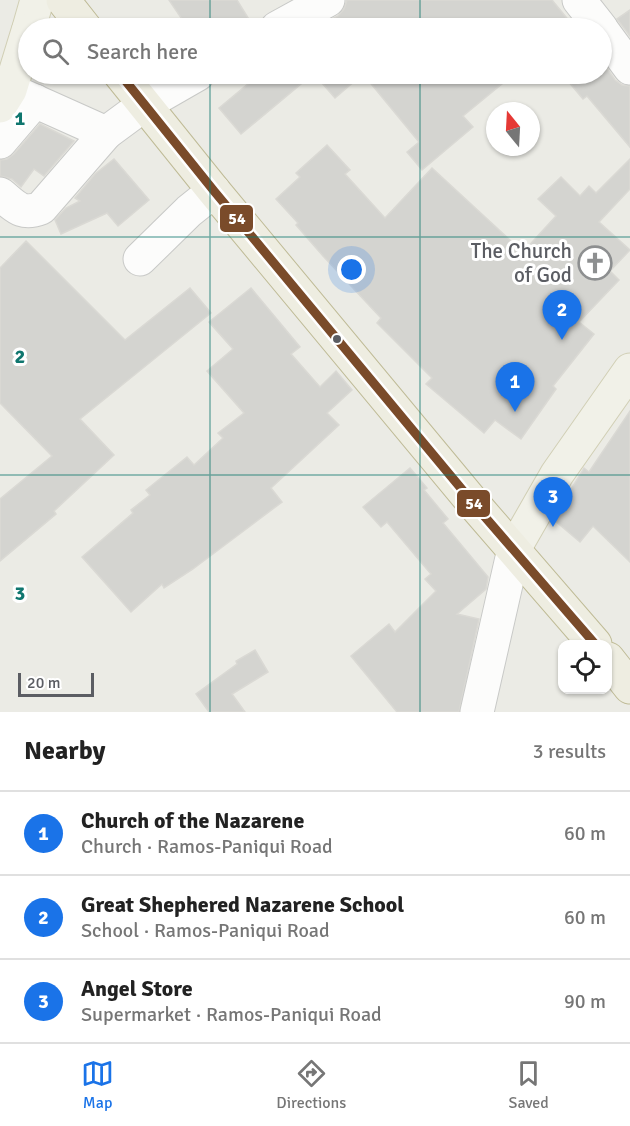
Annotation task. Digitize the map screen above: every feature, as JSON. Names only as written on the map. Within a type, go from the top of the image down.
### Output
[{"type":"highway","points":[[63,0],[78,18]]},
{"type":"highway","points":[[128,84],[592,640]]},
{"type":"highway","points":[[612,664],[630,687]]},
{"type":"main road","points":[[32,18],[36,0]]},
{"type":"main road","points":[[15,99],[18,84]]},
{"type":"main road","points":[[514,549],[557,474],[630,370]]},
{"type":"street","points":[[295,18],[328,0]]},
{"type":"street","points":[[579,0],[593,18]]},
{"type":"street","points":[[612,44],[630,68]]},
{"type":"street","points":[[0,194],[21,210],[30,212],[41,208],[106,133],[144,105],[181,84]]},
{"type":"street","points":[[0,142],[15,99],[106,133]]},
{"type":"street","points":[[140,259],[214,190]]},
{"type":"street","points":[[477,712],[514,549]]},
{"type":"building","points":[[169,0],[237,0],[248,18],[181,18]]},
{"type":"building","points":[[347,0],[552,0],[567,18],[334,18],[344,9]]},
{"type":"building","points":[[630,10],[630,36],[617,19]]},
{"type":"building","points":[[612,76],[622,85],[630,86],[630,147],[587,96],[583,99],[570,84],[612,84]]},
{"type":"building","points":[[248,84],[301,84],[241,134],[219,108]]},
{"type":"building","points":[[323,84],[351,84],[335,98]]},
{"type":"building","points":[[371,84],[502,84],[463,116],[473,127],[422,170],[407,152],[419,142]]},
{"type":"building","points":[[40,124],[74,141],[44,176],[34,169],[21,187],[12,179],[0,176],[0,160],[7,159],[14,154]]},
{"type":"building","points":[[327,145],[350,170],[345,174],[385,218],[432,168],[523,252],[556,216],[538,199],[561,177],[580,196],[589,186],[596,193],[630,159],[630,189],[599,222],[630,250],[610,271],[619,280],[579,322],[594,334],[553,386],[556,389],[521,439],[495,420],[484,433],[426,384],[432,378],[377,323],[381,318],[323,256],[276,199],[300,177],[296,173]]},
{"type":"building","points":[[114,159],[149,200],[118,226],[107,213],[61,234],[55,220],[66,208],[80,201],[75,198],[95,174]]},
{"type":"building","points":[[26,241],[125,340],[190,288],[211,313],[80,419],[114,455],[54,511],[56,514],[0,561],[0,499],[52,456],[0,403],[0,268]]},
{"type":"building","points":[[251,288],[300,347],[291,354],[320,387],[336,371],[352,390],[327,413],[339,425],[271,488],[282,502],[193,569],[164,588],[162,584],[131,612],[82,557],[133,513],[131,510],[150,495],[146,490],[187,457],[194,465],[223,438],[218,433],[244,413],[207,371],[233,349],[209,322]]},
{"type":"building","points":[[630,411],[630,562],[593,526],[580,542],[553,519],[584,468],[589,472]]},
{"type":"building","points":[[410,468],[427,488],[424,490],[448,519],[443,523],[488,577],[486,589],[457,614],[479,619],[459,712],[397,712],[351,656],[389,624],[395,632],[436,591],[425,579],[431,574],[387,522],[381,527],[363,507]]},
{"type":"building","points":[[255,650],[268,672],[232,694],[245,712],[209,712],[196,694],[237,664],[236,661]]},
{"type":"transit line","name":"54","points":[[128,84],[479,510],[592,640]]},
{"type":"place","name":"The Church of God","points":[[595,263]]},
{"type":"place","name":"Great Shephered Nazarene School","points":[[562,340]]},
{"type":"place","name":"Church of the Nazarene","points":[[515,412]]},
{"type":"place","name":"Angel Store","points":[[553,527]]}]
